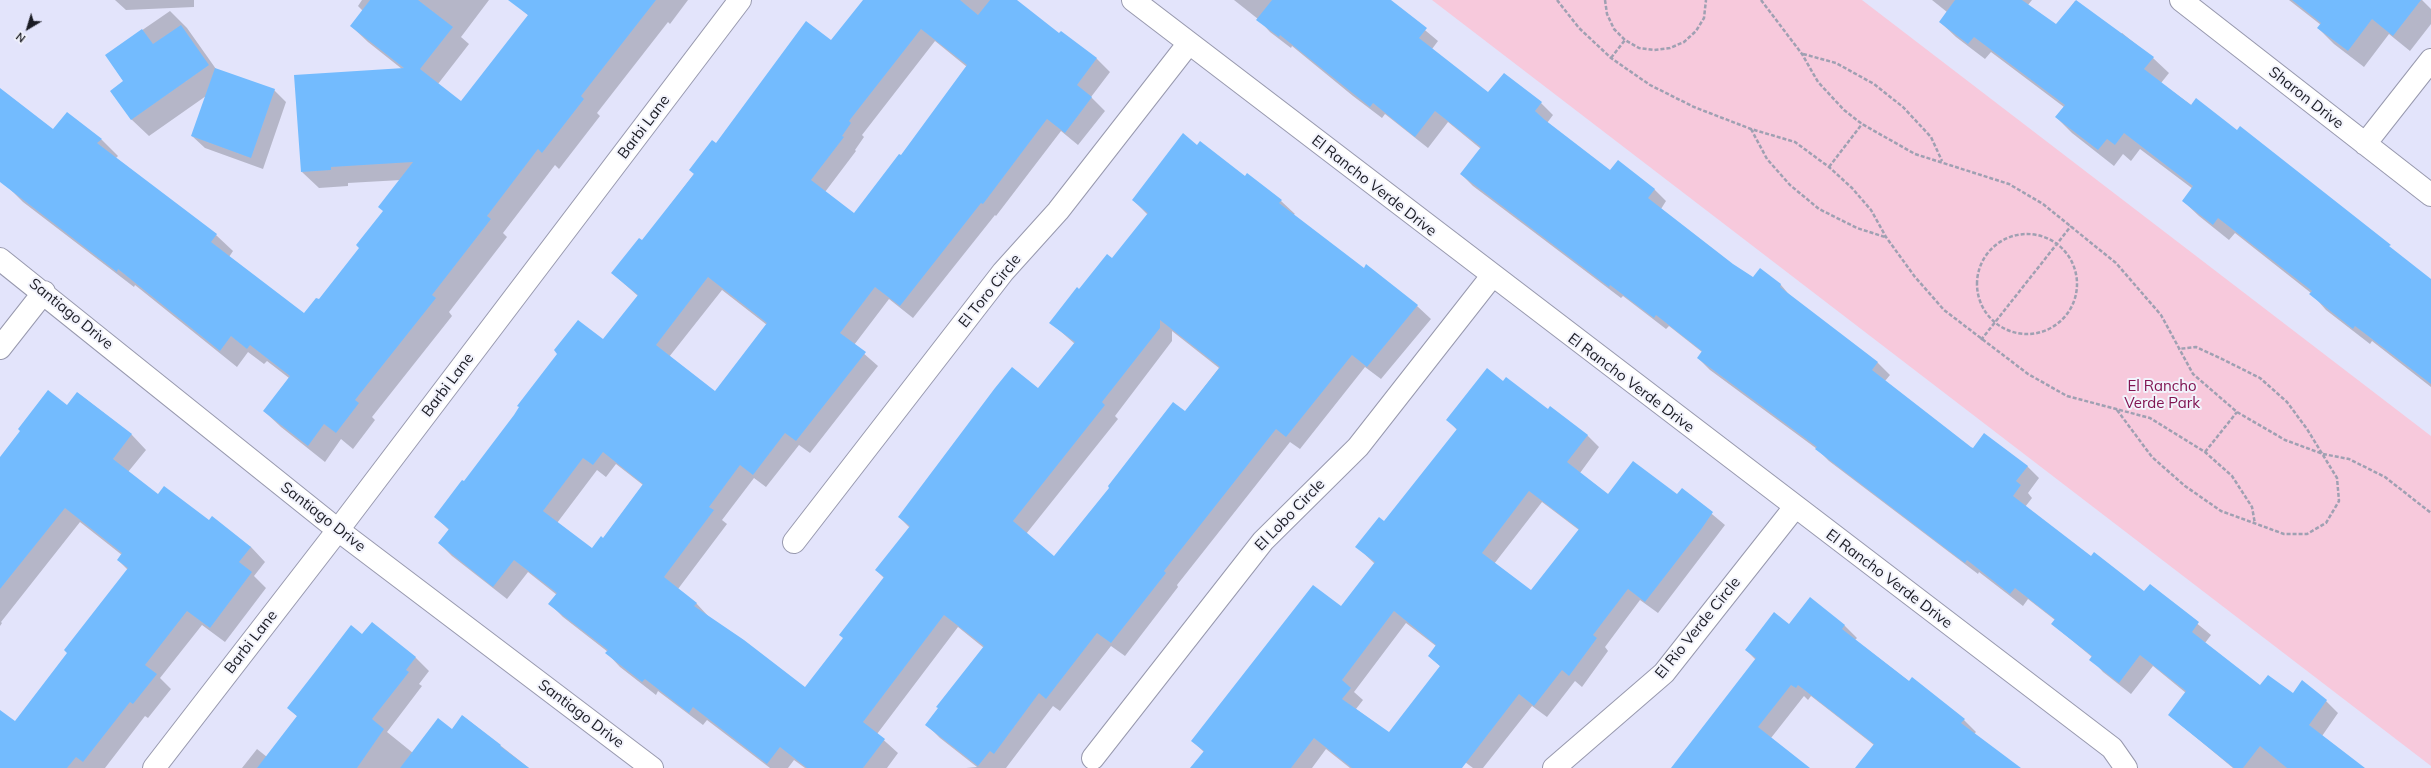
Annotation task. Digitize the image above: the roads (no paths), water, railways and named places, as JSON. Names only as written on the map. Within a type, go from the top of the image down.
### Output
[{"type":"street","name":"Barbi Lane","points":[[154,768],[338,530],[740,0]]},
{"type":"street","name":"El Rancho Verde Drive","points":[[1133,0],[1492,276],[2112,748],[2126,768]]},
{"type":"street","name":"Sharon Drive","points":[[2181,0],[2431,195]]},
{"type":"street","name":"El Toro Circle","points":[[794,542],[1003,272],[1058,211],[1189,43]]},
{"type":"street","points":[[2365,144],[2431,60]]},
{"type":"street","name":"Santiago Drive","points":[[0,259],[44,292],[338,530],[652,768]]},
{"type":"street","name":"El Lobo Circle","points":[[1093,758],[1263,541],[1358,447],[1492,276]]},
{"type":"street","points":[[0,348],[44,292]]},
{"type":"street","name":"El Rio Verde Circle","points":[[1554,768],[1664,673],[1795,507]]},
{"type":"park label","name":"El Rancho Verde Park","points":[[2162,394]]}]
